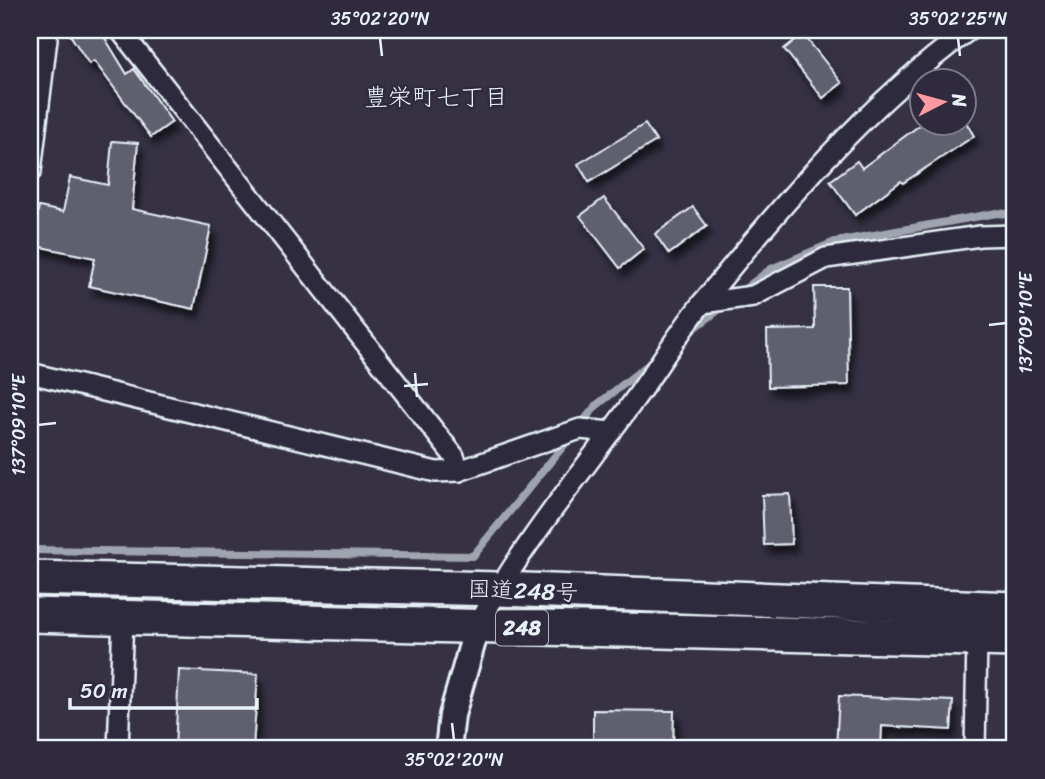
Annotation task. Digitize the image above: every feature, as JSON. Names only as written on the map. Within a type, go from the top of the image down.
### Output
[{"type":"highway","name":"国道248号","points":[[30,578],[498,589],[1015,609]]},
{"type":"highway","name":"国道248号","points":[[30,615],[1015,640]]},
{"type":"street","points":[[31,171],[48,30]]},
{"type":"street","points":[[120,30],[454,456],[459,471]]},
{"type":"street","points":[[448,749],[452,715],[477,627],[529,541],[611,432],[702,303],[819,166],[921,65],[969,30]]},
{"type":"street","points":[[702,303],[753,296],[826,258],[980,236],[1015,235]]},
{"type":"street","points":[[30,373],[436,472],[459,471],[580,429],[611,432]]},
{"type":"street","points":[[118,749],[122,618]]},
{"type":"street","points":[[975,749],[977,638]]},
{"type":"building","points":[[67,30],[100,30],[127,74],[134,69],[172,122],[151,137],[94,61],[89,64]]},
{"type":"building","points":[[803,34],[842,83],[823,98],[784,49]]},
{"type":"building","points":[[645,124],[656,141],[589,182],[578,164]]},
{"type":"building","points":[[908,134],[908,136],[974,136],[903,183],[901,181],[855,215],[830,181],[857,161],[862,168]]},
{"type":"building","points":[[112,141],[138,143],[132,209],[211,226],[194,309],[89,286],[95,258],[31,245],[39,207],[63,212],[70,177],[108,185]]},
{"type":"building","points":[[604,198],[644,249],[620,268],[580,216]]},
{"type":"building","points":[[693,207],[707,226],[669,254],[655,234]]},
{"type":"building","points":[[814,287],[847,287],[849,385],[768,387],[767,330],[815,329]]},
{"type":"building","points":[[790,494],[792,544],[764,545],[762,495]]},
{"type":"building","points":[[179,670],[258,674],[253,749],[175,749]]},
{"type":"building","points":[[839,696],[953,701],[951,730],[882,726],[881,749],[836,749]]},
{"type":"building","points":[[593,710],[674,711],[673,746],[593,745]]},
{"type":"waterway","points":[[741,292],[771,269],[835,242],[997,213],[1015,215]]},
{"type":"waterway","points":[[688,333],[725,305]]},
{"type":"waterway","points":[[579,426],[597,405],[653,361]]},
{"type":"waterway","points":[[30,550],[473,556],[569,439]]},
{"type":"district","name":"豊栄町七丁目","points":[[436,97]]}]
